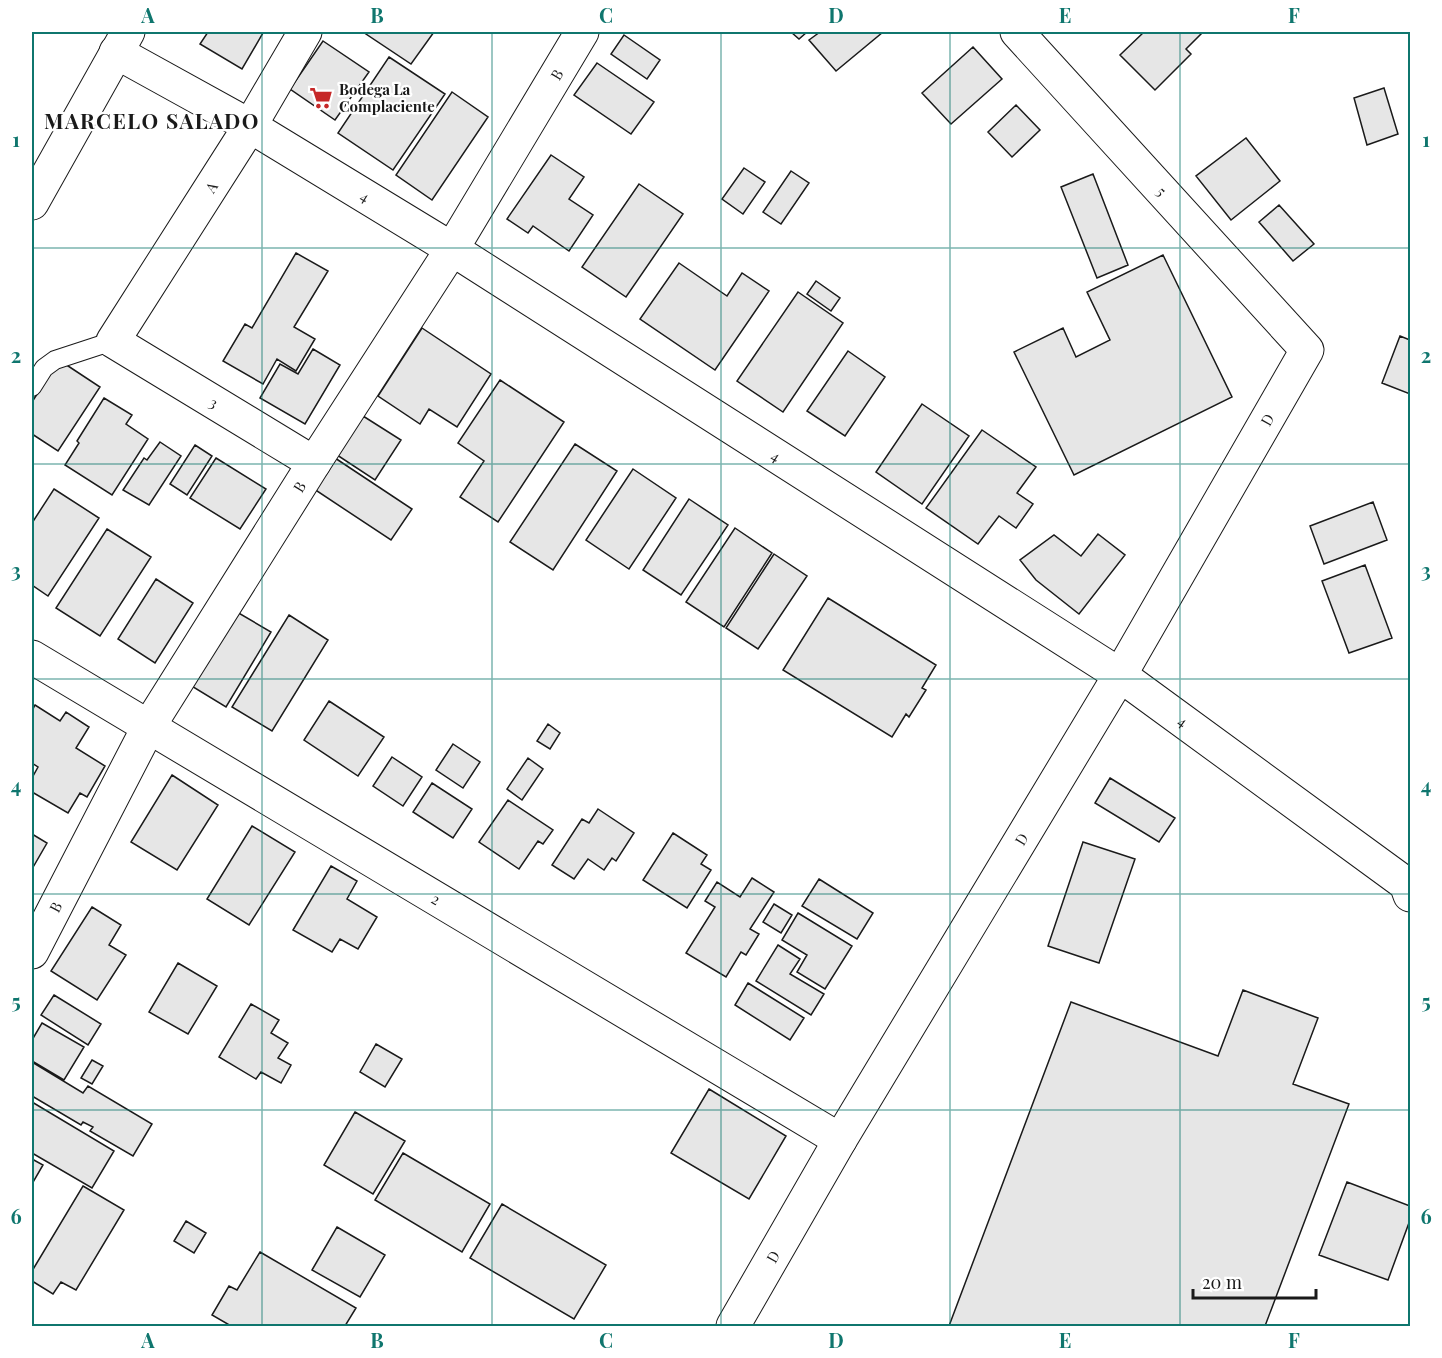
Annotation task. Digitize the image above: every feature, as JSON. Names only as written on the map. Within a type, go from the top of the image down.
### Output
[{"type":"street","name":"A","points":[[113,341],[250,126],[305,32]]},
{"type":"street","name":"B","points":[[32,952],[149,726],[452,249],[582,32]]},
{"type":"street","name":"5","points":[[1017,32],[1307,350]]},
{"type":"street","name":"4","points":[[122,42],[250,126],[452,249],[1120,675],[1406,884],[1410,896]]},
{"type":"street","points":[[32,203],[122,42]]},
{"type":"street","name":"3","points":[[113,341],[314,463]]},
{"type":"street","name":"D","points":[[733,1326],[840,1140],[1120,675],[1307,350]]},
{"type":"street","name":"2","points":[[32,657],[840,1140]]},
{"type":"lane","points":[[32,387],[48,363],[113,341]]},
{"type":"building","points":[[208,32],[263,33],[242,69],[200,44]]},
{"type":"building","points":[[363,32],[434,32],[411,64]]},
{"type":"building","points":[[791,32],[807,32],[799,39]]},
{"type":"building","points":[[820,32],[883,32],[836,71],[809,40]]},
{"type":"building","points":[[1144,32],[1203,32],[1186,49],[1191,54],[1155,90],[1120,55]]},
{"type":"building","points":[[624,35],[660,60],[647,79],[611,54]]},
{"type":"building","points":[[323,41],[369,72],[335,120],[290,89]]},
{"type":"building","points":[[973,47],[1002,79],[951,124],[922,93]]},
{"type":"building","points":[[389,57],[445,94],[393,170],[338,133]]},
{"type":"building","points":[[597,63],[654,102],[631,134],[574,95]]},
{"type":"building","points":[[1384,88],[1398,134],[1367,145],[1354,98]]},
{"type":"building","points":[[452,92],[488,117],[432,200],[396,175]]},
{"type":"building","points":[[1016,105],[1040,130],[1012,157],[988,132]]},
{"type":"building","points":[[1246,138],[1280,181],[1231,220],[1196,176]]},
{"type":"building","points":[[551,155],[584,177],[569,199],[593,215],[569,251],[533,226],[528,233],[507,219]]},
{"type":"building","points":[[744,168],[765,182],[743,214],[722,199]]},
{"type":"building","points":[[791,171],[809,183],[781,224],[763,212]]},
{"type":"building","points":[[1093,174],[1128,265],[1097,278],[1061,187]]},
{"type":"building","points":[[639,184],[683,214],[626,297],[582,267]]},
{"type":"building","points":[[1279,205],[1314,244],[1293,261],[1259,222]]},
{"type":"building","points":[[296,253],[328,271],[294,327],[315,339],[296,371],[277,359],[263,384],[223,361],[245,324],[252,328]]},
{"type":"building","points":[[1163,255],[1232,397],[1074,475],[1014,352],[1063,328],[1076,357],[1110,340],[1087,292]]},
{"type":"building","points":[[679,263],[727,296],[742,273],[769,291],[715,370],[640,319]]},
{"type":"building","points":[[816,281],[840,298],[831,311],[807,294]]},
{"type":"building","points":[[798,292],[843,323],[783,412],[737,381]]},
{"type":"building","points":[[422,328],[491,374],[457,427],[429,409],[420,424],[378,396]]},
{"type":"building","points":[[1400,336],[1410,340],[1410,394],[1382,383]]},
{"type":"building","points":[[313,349],[340,365],[305,424],[260,398],[280,364],[298,374]]},
{"type":"building","points":[[848,351],[885,377],[845,436],[807,411]]},
{"type":"building","points":[[59,360],[100,387],[58,451],[32,434],[32,402]]},
{"type":"building","points":[[500,380],[564,422],[498,522],[460,497],[484,461],[458,443]]},
{"type":"building","points":[[104,398],[132,415],[126,424],[148,439],[112,495],[65,465]]},
{"type":"building","points":[[922,404],[969,436],[922,504],[876,472]]},
{"type":"building","points":[[363,416],[401,440],[375,480],[337,455]]},
{"type":"building","points":[[982,430],[1036,467],[1017,493],[1033,504],[1016,528],[999,516],[978,544],[926,508]]},
{"type":"building","points":[[160,442],[181,456],[149,505],[123,490],[144,458],[147,460]]},
{"type":"building","points":[[575,444],[617,471],[553,570],[510,542]]},
{"type":"building","points":[[195,445],[212,456],[187,495],[170,484]]},
{"type":"building","points":[[216,458],[266,489],[240,529],[190,498]]},
{"type":"building","points":[[335,458],[412,509],[391,540],[314,489]]},
{"type":"building","points":[[633,469],[676,498],[629,569],[586,540]]},
{"type":"building","points":[[54,489],[99,518],[48,596],[32,585],[32,523]]},
{"type":"building","points":[[689,499],[728,525],[681,595],[643,570]]},
{"type":"building","points":[[1373,502],[1387,540],[1324,564],[1310,526]]},
{"type":"building","points":[[735,528],[772,553],[724,627],[686,602]]},
{"type":"building","points":[[107,529],[151,557],[100,636],[56,608]]},
{"type":"building","points":[[1098,534],[1125,555],[1079,614],[1036,580],[1020,560],[1054,535],[1081,556]]},
{"type":"building","points":[[774,554],[807,576],[758,649],[726,628]]},
{"type":"building","points":[[1365,565],[1392,638],[1349,653],[1322,581]]},
{"type":"building","points":[[156,579],[193,603],[155,663],[118,639]]},
{"type":"building","points":[[828,598],[936,665],[922,688],[926,690],[909,717],[906,714],[892,737],[783,670]]},
{"type":"building","points":[[230,608],[271,632],[226,707],[185,682]]},
{"type":"building","points":[[289,615],[328,640],[272,731],[232,707]]},
{"type":"building","points":[[329,701],[384,737],[358,776],[304,740]]},
{"type":"building","points":[[35,705],[60,721],[66,712],[89,727],[76,748],[105,766],[87,797],[80,793],[68,813],[32,792],[32,778],[38,767],[32,763],[32,711]]},
{"type":"building","points":[[548,724],[560,733],[550,749],[537,741]]},
{"type":"building","points":[[453,744],[480,762],[463,788],[436,770]]},
{"type":"building","points":[[392,757],[422,777],[403,806],[373,786]]},
{"type":"building","points":[[528,758],[543,769],[522,800],[507,789]]},
{"type":"building","points":[[172,775],[218,805],[177,870],[131,842]]},
{"type":"building","points":[[1110,778],[1175,818],[1159,842],[1095,803]]},
{"type":"building","points":[[432,783],[472,809],[453,838],[413,812]]},
{"type":"building","points":[[508,800],[553,830],[543,844],[538,841],[519,869],[479,842]]},
{"type":"building","points":[[598,809],[634,833],[616,861],[612,858],[604,870],[588,859],[574,879],[552,865],[582,819],[589,823]]},
{"type":"building","points":[[252,826],[295,852],[249,925],[207,899]]},
{"type":"building","points":[[673,833],[707,855],[701,864],[711,870],[687,908],[643,880]]},
{"type":"building","points":[[32,834],[47,843],[32,869]]},
{"type":"building","points":[[1083,842],[1135,859],[1099,963],[1048,946]]},
{"type":"building","points":[[331,866],[357,881],[347,899],[377,917],[358,949],[340,939],[332,952],[293,930]]},
{"type":"building","points":[[752,878],[774,892],[750,929],[759,934],[746,955],[741,952],[726,977],[686,953],[715,907],[705,901],[717,882],[740,897]]},
{"type":"building","points":[[819,879],[873,913],[857,939],[802,906]]},
{"type":"building","points":[[774,904],[792,915],[781,933],[763,922]]},
{"type":"building","points":[[92,907],[121,925],[109,945],[126,955],[97,1000],[51,971]]},
{"type":"building","points":[[798,913],[852,946],[825,989],[797,972],[807,955],[782,940]]},
{"type":"building","points":[[778,945],[800,959],[790,974],[824,994],[811,1015],[756,981]]},
{"type":"building","points":[[178,963],[217,986],[188,1034],[149,1012]]},
{"type":"building","points":[[748,983],[804,1018],[790,1040],[735,1005]]},
{"type":"building","points":[[1243,990],[1318,1018],[1293,1084],[1349,1104],[1265,1326],[949,1326],[1071,1002],[1218,1056]]},
{"type":"building","points":[[54,995],[101,1024],[88,1045],[41,1015]]},
{"type":"building","points":[[251,1004],[279,1020],[271,1033],[288,1043],[278,1058],[291,1065],[281,1083],[261,1072],[256,1079],[219,1057]]},
{"type":"building","points":[[42,1023],[84,1047],[64,1080],[32,1061],[32,1040]]},
{"type":"building","points":[[376,1044],[402,1059],[385,1087],[360,1072]]},
{"type":"building","points":[[92,1060],[103,1066],[92,1084],[81,1078]]},
{"type":"building","points":[[32,1062],[83,1093],[88,1086],[152,1124],[133,1156],[90,1131],[93,1127],[83,1122],[81,1125],[32,1096]]},
{"type":"building","points":[[709,1089],[786,1136],[749,1199],[671,1153]]},
{"type":"building","points":[[32,1102],[114,1151],[92,1188],[32,1153]]},
{"type":"building","points":[[355,1112],[405,1141],[373,1194],[324,1165]]},
{"type":"building","points":[[403,1153],[490,1204],[462,1252],[375,1200]]},
{"type":"building","points":[[32,1159],[43,1165],[32,1184]]},
{"type":"building","points":[[1347,1182],[1410,1206],[1410,1220],[1388,1280],[1319,1255]]},
{"type":"building","points":[[83,1186],[124,1210],[76,1290],[61,1282],[53,1294],[32,1281],[32,1271]]},
{"type":"building","points":[[502,1204],[606,1265],[574,1319],[470,1258]]},
{"type":"building","points":[[186,1221],[206,1233],[194,1253],[174,1241]]},
{"type":"building","points":[[337,1227],[385,1255],[360,1297],[312,1270]]},
{"type":"building","points":[[260,1252],[356,1308],[345,1326],[231,1326],[212,1315],[229,1286],[237,1290]]},
{"type":"place","name":"Bodega La Complaciente","points":[[321,98]]},
{"type":"district","name":"MARCELO SALADO","points":[[152,120]]}]
